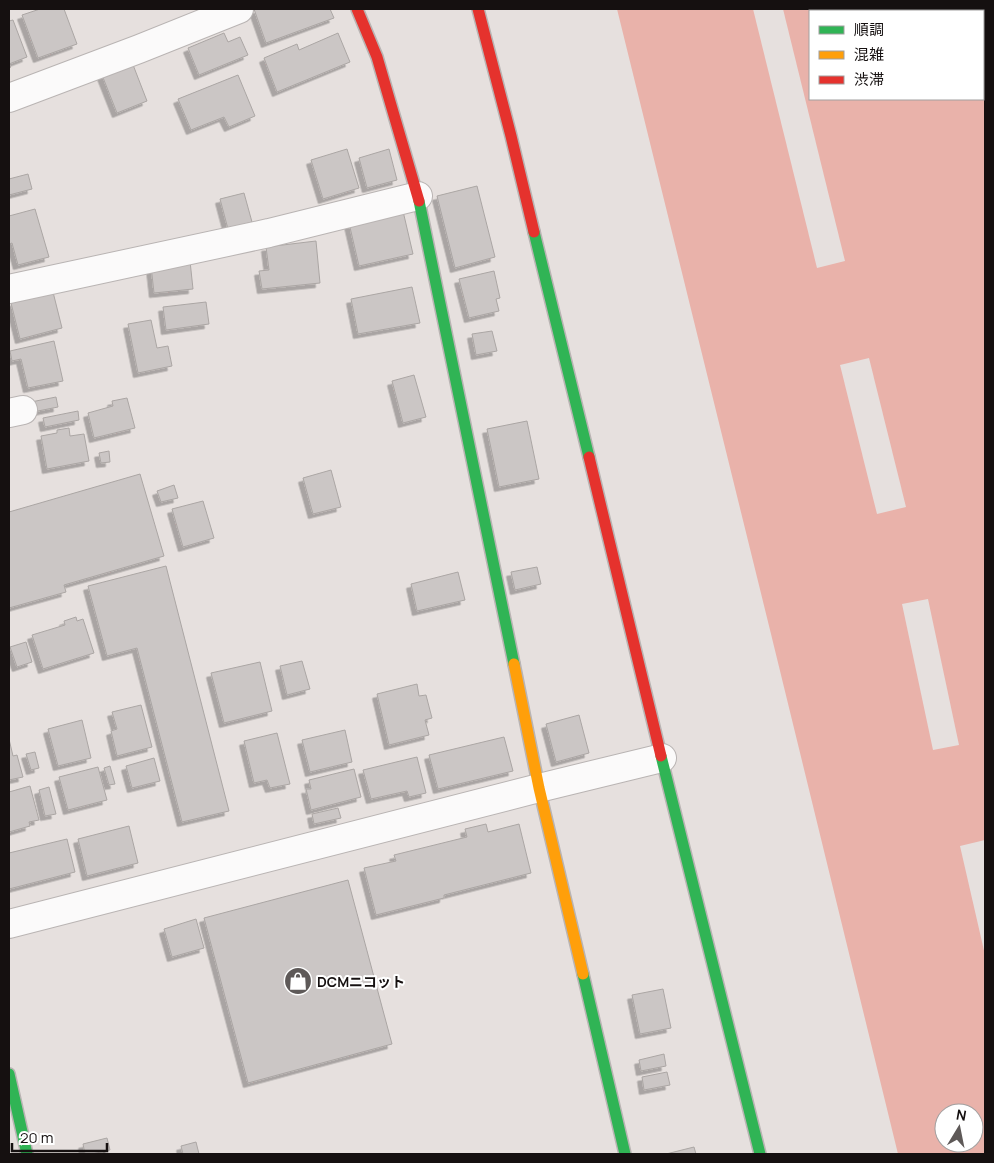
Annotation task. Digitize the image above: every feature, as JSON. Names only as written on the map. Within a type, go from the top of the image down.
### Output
[{"type":"street","points":[[9,98],[239,9]]},
{"type":"street","points":[[357,9],[377,57],[418,196],[539,788],[625,1154]]},
{"type":"street","points":[[478,9],[511,136],[760,1154]]},
{"type":"street","points":[[9,289],[269,233],[418,196]]},
{"type":"street","points":[[9,924],[662,758]]},
{"type":"street","points":[[9,1074],[27,1154]]},
{"type":"shaded area","points":[[617,9],[985,9],[985,1154],[898,1154]]},
{"type":"pier","points":[[753,9],[783,9],[845,261],[817,268]]},
{"type":"pier","points":[[869,358],[906,507],[877,514],[840,365]]},
{"type":"pier","points":[[928,599],[959,745],[933,750],[902,604]]},
{"type":"pier","points":[[985,840],[985,955],[960,846]]},
{"type":"building","points":[[40,9],[64,9],[77,44],[38,58],[22,15]]},
{"type":"building","points":[[254,9],[330,9],[334,18],[266,43]]},
{"type":"building","points":[[13,20],[27,57],[9,64],[9,21]]},
{"type":"building","points":[[224,33],[228,42],[240,37],[248,55],[199,75],[188,48]]},
{"type":"building","points":[[338,33],[350,62],[277,92],[264,58],[297,44],[299,50]]},
{"type":"building","points":[[130,57],[147,101],[117,113],[100,70]]},
{"type":"building","points":[[238,75],[255,116],[229,127],[224,117],[191,130],[178,99]]},
{"type":"building","points":[[347,149],[359,188],[323,199],[311,160]]},
{"type":"building","points":[[389,149],[397,180],[367,188],[359,158]]},
{"type":"building","points":[[28,174],[32,189],[9,195],[9,179]]},
{"type":"building","points":[[477,186],[495,257],[455,268],[437,196]]},
{"type":"building","points":[[244,193],[252,222],[228,229],[220,199]]},
{"type":"building","points":[[35,209],[49,257],[18,265],[12,243],[9,244],[9,216]]},
{"type":"building","points":[[403,211],[413,254],[359,266],[349,223]]},
{"type":"building","points":[[316,241],[320,283],[262,289],[259,271],[269,270],[266,247]]},
{"type":"building","points":[[190,261],[193,289],[154,293],[151,266]]},
{"type":"building","points":[[494,271],[500,298],[496,299],[499,311],[469,318],[459,279]]},
{"type":"building","points":[[412,287],[420,323],[358,334],[351,299]]},
{"type":"building","points":[[53,292],[62,328],[20,339],[11,303]]},
{"type":"building","points":[[206,302],[209,324],[166,330],[163,307]]},
{"type":"building","points":[[151,320],[157,348],[168,346],[172,366],[138,373],[128,324]]},
{"type":"building","points":[[492,331],[497,351],[476,355],[472,334]]},
{"type":"building","points":[[54,341],[63,381],[28,388],[21,359],[12,361],[10,351]]},
{"type":"building","points":[[414,375],[426,417],[403,423],[392,381]]},
{"type":"building","points":[[56,397],[58,407],[33,412],[31,402]]},
{"type":"building","points":[[127,398],[135,428],[94,438],[88,413],[113,406],[112,401]]},
{"type":"building","points":[[78,411],[79,420],[45,427],[43,418]]},
{"type":"building","points":[[527,421],[539,479],[499,487],[487,429]]},
{"type":"building","points":[[69,428],[70,436],[84,434],[89,461],[47,469],[41,436],[57,433],[57,430]]},
{"type":"building","points":[[109,451],[110,462],[101,463],[99,453]]},
{"type":"building","points":[[331,470],[341,507],[313,514],[303,478]]},
{"type":"building","points":[[140,474],[164,556],[64,585],[66,592],[9,608],[9,512]]},
{"type":"building","points":[[174,485],[178,498],[161,502],[157,491]]},
{"type":"building","points":[[203,501],[214,538],[183,547],[172,509]]},
{"type":"building","points":[[166,566],[229,811],[182,822],[137,648],[107,656],[88,586]]},
{"type":"building","points":[[537,567],[541,584],[515,590],[511,572]]},
{"type":"building","points":[[458,572],[465,600],[417,611],[411,584]]},
{"type":"building","points":[[76,617],[77,621],[83,619],[94,653],[43,669],[32,635],[65,625],[64,621]]},
{"type":"building","points":[[26,642],[32,662],[17,667],[10,647]]},
{"type":"building","points":[[302,661],[310,689],[287,695],[280,666]]},
{"type":"building","points":[[260,662],[272,711],[224,723],[211,673]]},
{"type":"building","points":[[417,684],[419,696],[426,695],[432,718],[425,720],[429,735],[389,745],[377,694]]},
{"type":"building","points":[[141,705],[152,747],[117,756],[111,731],[117,729],[112,712]]},
{"type":"building","points":[[579,715],[589,753],[556,762],[546,724]]},
{"type":"building","points":[[82,720],[91,758],[58,766],[48,729]]},
{"type":"building","points":[[345,730],[352,762],[310,772],[302,740]]},
{"type":"building","points":[[277,733],[290,784],[270,788],[267,780],[254,783],[244,741]]},
{"type":"building","points":[[504,737],[513,771],[438,789],[429,755]]},
{"type":"building","points":[[9,739],[13,756],[17,755],[23,777],[9,780]]},
{"type":"building","points":[[35,752],[39,768],[31,770],[26,754]]},
{"type":"building","points":[[417,757],[426,793],[409,797],[407,791],[371,799],[363,770]]},
{"type":"building","points":[[154,758],[160,781],[132,788],[126,766]]},
{"type":"building","points":[[110,766],[115,784],[109,785],[104,768]]},
{"type":"building","points":[[98,767],[107,800],[68,810],[59,777]]},
{"type":"building","points":[[354,769],[361,797],[311,810],[306,789],[311,789],[309,780]]},
{"type":"building","points":[[30,786],[39,820],[29,822],[30,826],[9,832],[9,792]]},
{"type":"building","points":[[49,787],[56,814],[45,816],[39,790]]},
{"type":"building","points":[[338,808],[341,818],[314,824],[312,814]]},
{"type":"building","points":[[486,824],[488,832],[519,824],[531,873],[444,895],[444,898],[376,915],[364,868],[396,861],[394,855],[467,837],[465,829]]},
{"type":"building","points":[[129,826],[138,863],[87,876],[78,839]]},
{"type":"building","points":[[67,839],[75,872],[9,889],[9,853]]},
{"type":"building","name":"DCMニコット","points":[[348,880],[392,1044],[248,1083],[204,918]]},
{"type":"building","points":[[196,919],[204,948],[172,957],[164,929]]},
{"type":"building","points":[[663,989],[671,1028],[640,1034],[632,995]]},
{"type":"building","points":[[664,1054],[666,1066],[641,1071],[639,1060]]},
{"type":"building","points":[[667,1072],[670,1085],[644,1090],[642,1077]]},
{"type":"building","points":[[107,1138],[110,1150],[85,1154],[83,1144]]},
{"type":"building","points":[[196,1142],[199,1154],[183,1154],[181,1146]]},
{"type":"building","points":[[694,1147],[696,1154],[666,1154]]},
{"type":"traffic: fast","points":[[419,201],[514,664]]},
{"type":"traffic: fast","points":[[534,232],[589,457]]},
{"type":"traffic: fast","points":[[661,756],[760,1154]]},
{"type":"traffic: fast","points":[[583,974],[625,1154]]},
{"type":"traffic: fast","points":[[9,1074],[27,1154]]},
{"type":"traffic: slow","points":[[514,664],[539,788],[583,974]]},
{"type":"traffic: jam","points":[[357,9],[377,57],[419,201]]},
{"type":"traffic: jam","points":[[478,9],[534,232]]},
{"type":"traffic: jam","points":[[589,457],[661,756]]},
{"type":"place","name":"DCMニコット","points":[[298,981]]}]
